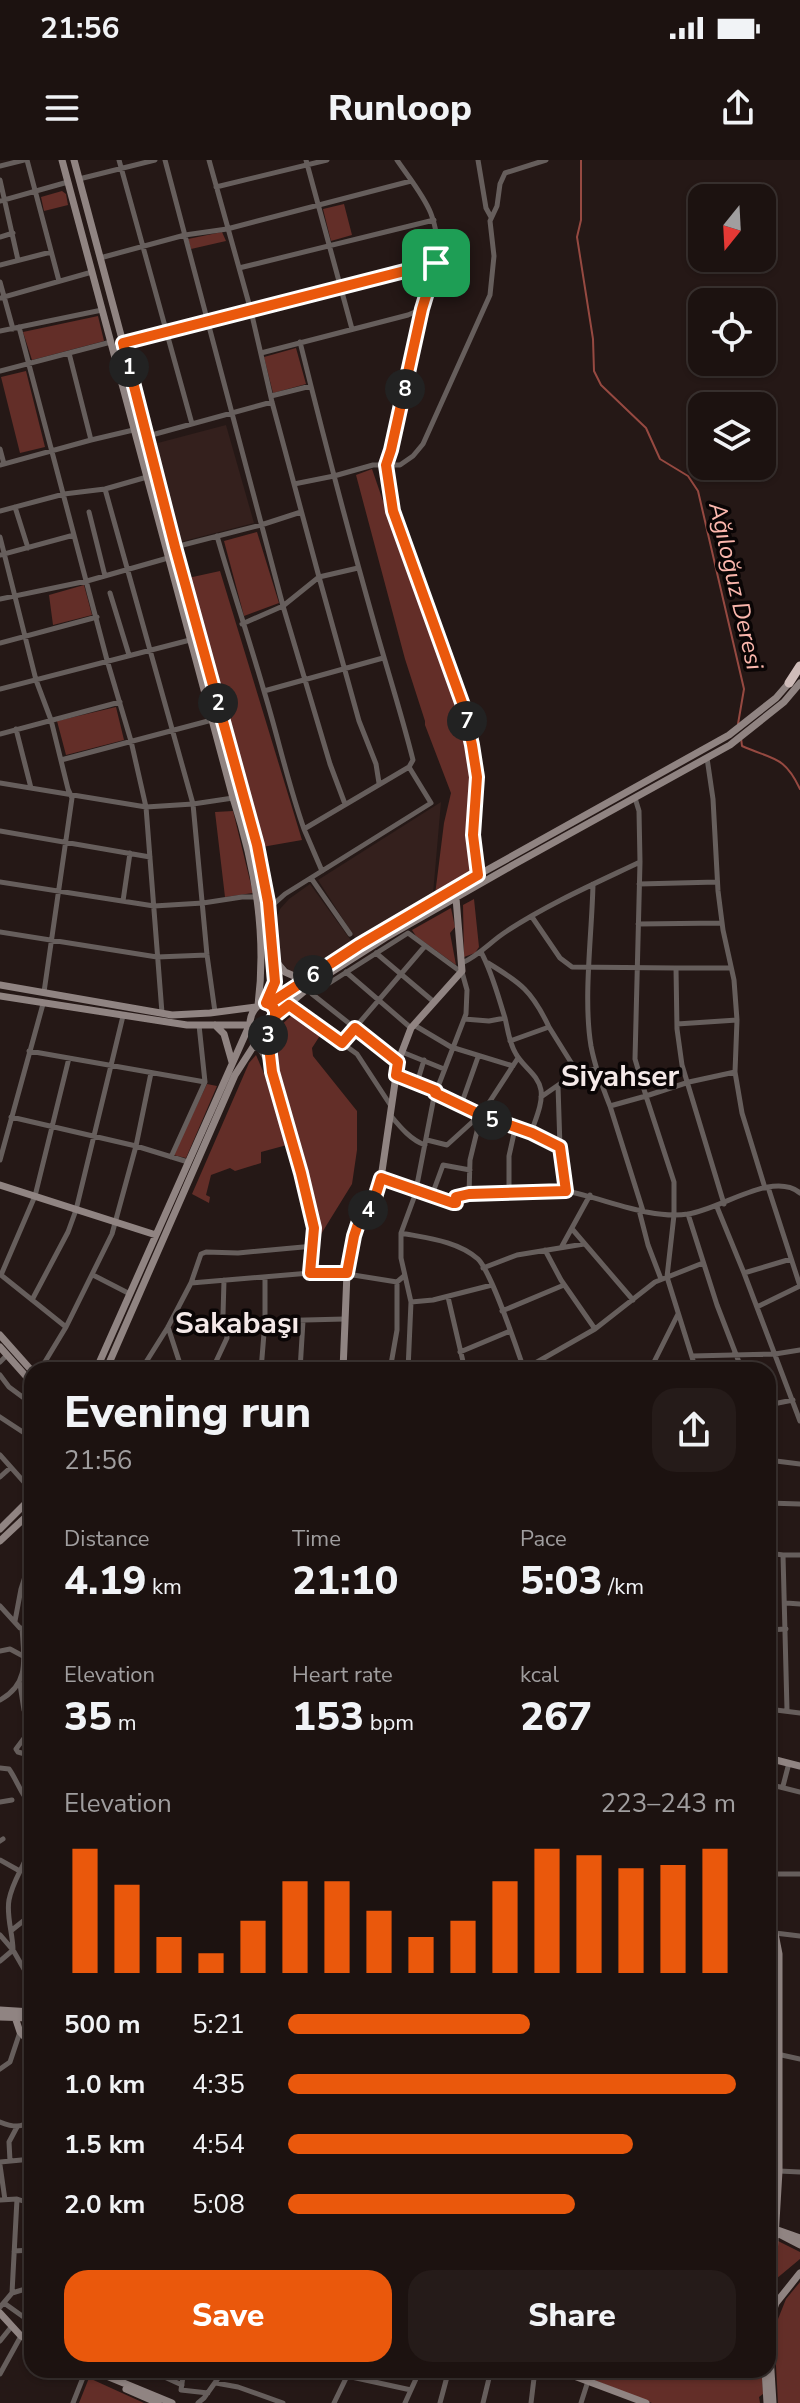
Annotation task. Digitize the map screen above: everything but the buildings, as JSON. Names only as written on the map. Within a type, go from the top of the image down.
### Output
[{"type":"highway","points":[[794,683],[800,669]]},
{"type":"main road","points":[[62,160],[247,842],[257,898],[264,910],[262,1005]]},
{"type":"main road","points":[[74,160],[257,845],[275,982],[262,1005]]},
{"type":"main road","points":[[100,1362],[252,1013],[478,875],[729,735],[794,683]]},
{"type":"main road","points":[[109,1362],[235,1075],[275,1016],[324,977],[456,898],[730,745],[784,702],[794,683]]},
{"type":"main road","points":[[343,1362],[347,1273],[358,1224],[373,1204],[381,1178],[398,1062],[413,1026],[462,969],[456,898]]},
{"type":"main road","points":[[272,956],[285,972],[303,980]]},
{"type":"main road","points":[[0,985],[172,1015],[262,1005],[274,1008],[275,1016]]},
{"type":"main road","points":[[0,996],[187,1025],[249,1025],[255,1031],[266,1029]]},
{"type":"main road","points":[[213,1024],[224,1034],[232,1062]]},
{"type":"main road","points":[[0,1185],[156,1235]]},
{"type":"main road","points":[[0,1335],[24,1362]]},
{"type":"main road","points":[[0,1347],[24,1374]]},
{"type":"main road","points":[[0,1529],[24,1505]]},
{"type":"main road","points":[[0,1541],[24,1518]]},
{"type":"main road","points":[[776,1760],[800,1766]]},
{"type":"main road","points":[[776,1955],[779,1971],[776,2007]]},
{"type":"main road","points":[[0,2010],[24,2012]]},
{"type":"main road","points":[[0,2017],[24,2018]]},
{"type":"main road","points":[[15,2017],[24,2036]]},
{"type":"main road","points":[[776,2121],[779,2171],[776,2196]]},
{"type":"main road","points":[[776,2230],[800,2238]]},
{"type":"main road","points":[[776,2231],[800,2245]]},
{"type":"main road","points":[[776,2303],[800,2273]]},
{"type":"main road","points":[[0,2313],[24,2338]]},
{"type":"main road","points":[[101,2378],[158,2403]]},
{"type":"main road","points":[[109,2378],[172,2403]]},
{"type":"main road","points":[[580,2378],[646,2403]]},
{"type":"main road","points":[[766,2378],[770,2403]]},
{"type":"main road","points":[[770,2378],[770,2403]]},
{"type":"street","points":[[0,166],[26,160],[59,281]]},
{"type":"street","points":[[119,160],[192,424]]},
{"type":"street","points":[[79,179],[155,160]]},
{"type":"street","points":[[165,160],[283,606],[345,804]]},
{"type":"street","points":[[209,160],[251,311],[301,512],[379,783]]},
{"type":"street","points":[[216,187],[306,162],[327,160]]},
{"type":"street","points":[[397,160],[434,220],[437,230],[436,263],[422,309],[386,465],[393,511],[464,708],[477,777],[473,835],[478,875]]},
{"type":"street","points":[[294,484],[373,465],[400,465],[423,444],[457,373],[464,348],[487,303],[491,288],[494,266],[491,217],[486,208],[478,160]]},
{"type":"street","points":[[491,217],[505,173],[546,160]]},
{"type":"street","points":[[306,162],[352,329]]},
{"type":"street","points":[[0,180],[18,260]]},
{"type":"street","points":[[100,258],[411,181]]},
{"type":"street","points":[[3,200],[68,182]]},
{"type":"street","points":[[239,268],[434,220]]},
{"type":"street","points":[[0,237],[13,233]]},
{"type":"street","points":[[0,265],[51,252]]},
{"type":"street","points":[[123,343],[436,263]]},
{"type":"street","points":[[2,297],[92,272]]},
{"type":"street","points":[[0,282],[2,297],[28,365],[64,494],[146,807],[162,1013]]},
{"type":"street","points":[[261,353],[422,309]]},
{"type":"street","points":[[0,331],[102,310]]},
{"type":"street","points":[[0,371],[111,342]]},
{"type":"street","points":[[300,342],[358,568],[413,760],[409,767],[304,829]]},
{"type":"street","points":[[69,353],[91,440]]},
{"type":"street","points":[[0,449],[2,465],[135,430],[147,432],[232,414],[311,386]]},
{"type":"street","points":[[0,511],[147,477]]},
{"type":"street","points":[[105,489],[193,804],[215,1012]]},
{"type":"street","points":[[15,507],[28,548]]},
{"type":"street","points":[[89,512],[105,576]]},
{"type":"street","points":[[175,547],[301,512]]},
{"type":"street","points":[[2,555],[74,535]]},
{"type":"street","points":[[217,536],[289,785],[322,871]]},
{"type":"street","points":[[0,537],[2,555],[36,680],[51,720],[72,798],[44,992]]},
{"type":"street","points":[[0,599],[87,581],[169,558]]},
{"type":"street","points":[[242,624],[283,606],[319,577],[358,568]]},
{"type":"street","points":[[110,593],[129,655]]},
{"type":"street","points":[[0,643],[97,617]]},
{"type":"street","points":[[0,689],[190,640]]},
{"type":"street","points":[[264,691],[383,658]]},
{"type":"street","points":[[0,734],[120,702]]},
{"type":"street","points":[[61,760],[212,720]]},
{"type":"street","points":[[16,729],[31,788]]},
{"type":"street","points":[[707,758],[713,799],[717,882],[737,1020],[735,1072],[742,1113],[800,1286],[757,1307]]},
{"type":"street","points":[[264,910],[431,803],[409,767]]},
{"type":"street","points":[[0,783],[146,807],[233,798]]},
{"type":"street","points":[[635,798],[639,811],[640,862],[635,1059],[674,1182],[674,1215],[664,1278]]},
{"type":"street","points":[[0,831],[150,857]]},
{"type":"street","points":[[123,901],[130,853]]},
{"type":"street","points":[[462,969],[506,931],[640,862]]},
{"type":"street","points":[[311,878],[350,934]]},
{"type":"street","points":[[0,882],[154,906],[257,898]]},
{"type":"street","points":[[639,884],[717,882]]},
{"type":"street","points":[[593,884],[590,1035],[596,1069],[641,1210],[648,1245],[678,1313],[694,1362]]},
{"type":"street","points":[[532,917],[564,963],[572,967],[731,968]]},
{"type":"street","points":[[638,924],[722,923]]},
{"type":"street","points":[[0,932],[157,957],[207,955]]},
{"type":"street","points":[[398,1062],[312,994],[408,933],[462,969],[467,990],[464,1019],[436,1092],[417,1189],[401,1233],[401,1258],[411,1302],[408,1362]]},
{"type":"street","points":[[342,1043],[425,946]]},
{"type":"street","points":[[481,952],[510,1041],[518,1058],[537,1080],[541,1097],[531,1133]]},
{"type":"street","points":[[376,953],[434,1002]]},
{"type":"street","points":[[487,963],[523,986],[541,1009],[577,1072]]},
{"type":"street","points":[[676,968],[677,1024],[686,1083],[712,1157],[724,1204]]},
{"type":"street","points":[[346,972],[413,1026],[451,1047],[513,1066]]},
{"type":"street","points":[[0,1160],[43,1004]]},
{"type":"street","points":[[289,1005],[357,1054],[392,1107]]},
{"type":"street","points":[[32,1300],[68,1232],[76,1210],[123,1016]]},
{"type":"street","points":[[464,1019],[489,1021],[505,1018]]},
{"type":"street","points":[[677,1024],[737,1020]]},
{"type":"street","points":[[171,1157],[205,1082],[199,1025]]},
{"type":"street","points":[[510,1041],[549,1027]]},
{"type":"street","points":[[266,1029],[272,1072],[314,1228],[310,1273]]},
{"type":"street","points":[[252,1048],[260,1050],[272,1072]]},
{"type":"street","points":[[29,1051],[205,1082]]},
{"type":"street","points":[[402,1052],[444,1069]]},
{"type":"street","points":[[461,1105],[478,1057]]},
{"type":"street","points":[[66,1327],[1,1274],[35,1196],[69,1058]]},
{"type":"street","points":[[469,1194],[470,1160],[481,1115],[518,1058]]},
{"type":"street","points":[[417,1083],[424,1060]]},
{"type":"street","points":[[541,1097],[577,1072],[596,1069]]},
{"type":"street","points":[[610,1106],[735,1072]]},
{"type":"street","points":[[45,1362],[66,1327],[116,1223],[151,1073]]},
{"type":"street","points":[[396,1075],[481,1115],[560,1147]]},
{"type":"street","points":[[558,1086],[560,1147],[566,1191]]},
{"type":"street","points":[[391,1116],[417,1142],[447,1145],[481,1115]]},
{"type":"street","points":[[11,1117],[136,1146],[188,1162]]},
{"type":"street","points":[[509,1192],[509,1156],[515,1129]]},
{"type":"street","points":[[432,1195],[443,1165],[470,1170]]},
{"type":"street","points":[[381,1178],[456,1203],[456,1197],[469,1194],[566,1191],[674,1215],[717,1207],[766,1187],[796,1185],[800,1193]]},
{"type":"street","points":[[562,1247],[590,1195]]},
{"type":"street","points":[[717,1207],[800,1421]]},
{"type":"street","points":[[688,1214],[739,1362]]},
{"type":"street","points":[[573,1230],[633,1300]]},
{"type":"street","points":[[401,1233],[446,1241],[479,1260],[492,1285],[521,1362]]},
{"type":"street","points":[[483,1268],[517,1255],[584,1244]]},
{"type":"street","points":[[146,1362],[191,1283],[201,1254],[314,1246]]},
{"type":"street","points":[[545,1250],[564,1285],[595,1329]]},
{"type":"street","points":[[744,1273],[791,1259]]},
{"type":"street","points":[[544,1362],[664,1278],[703,1263]]},
{"type":"street","points":[[191,1283],[310,1273],[347,1273],[397,1282]]},
{"type":"street","points":[[92,1275],[131,1294]]},
{"type":"street","points":[[391,1362],[397,1330],[397,1282],[404,1275]]},
{"type":"street","points":[[262,1362],[265,1277]]},
{"type":"street","points":[[215,1362],[227,1338],[224,1280]]},
{"type":"street","points":[[411,1302],[448,1297],[492,1285]]},
{"type":"street","points":[[502,1311],[564,1285]]},
{"type":"street","points":[[448,1297],[463,1362]]},
{"type":"street","points":[[654,1362],[678,1313]]},
{"type":"street","points":[[265,1321],[345,1319]]},
{"type":"street","points":[[300,1362],[303,1321]]},
{"type":"street","points":[[168,1327],[179,1362]]},
{"type":"street","points":[[460,1352],[510,1331]]},
{"type":"street","points":[[692,1356],[775,1354],[800,1350]]},
{"type":"street","points":[[0,1362],[7,1355]]},
{"type":"street","points":[[0,1375],[9,1387],[24,1398]]},
{"type":"street","points":[[776,1403],[793,1400]]},
{"type":"street","points":[[0,1417],[24,1433]]},
{"type":"street","points":[[0,1455],[24,1483]]},
{"type":"street","points":[[776,1461],[800,1464]]},
{"type":"street","points":[[0,1477],[10,1468]]},
{"type":"street","points":[[776,1503],[800,1504]]},
{"type":"street","points":[[776,1554],[800,1555]]},
{"type":"street","points":[[783,1555],[787,1710]]},
{"type":"street","points":[[15,1621],[24,1580]]},
{"type":"street","points":[[786,1603],[800,1604]]},
{"type":"street","points":[[0,1606],[22,1628],[24,1656],[20,1682],[24,1710]]},
{"type":"street","points":[[776,1630],[786,1629]]},
{"type":"street","points":[[0,1651],[10,1649],[24,1656]]},
{"type":"street","points":[[1,1698],[20,1682]]},
{"type":"street","points":[[776,1709],[800,1713]]},
{"type":"street","points":[[24,1738],[16,1749],[24,1754]]},
{"type":"street","points":[[783,1786],[789,1763]]},
{"type":"street","points":[[0,1768],[9,1769],[24,1794]]},
{"type":"street","points":[[776,1785],[800,1792]]},
{"type":"street","points":[[0,1802],[12,1800]]},
{"type":"street","points":[[13,1950],[9,1901],[18,1870],[24,1862]]},
{"type":"street","points":[[1,1863],[18,1870]]},
{"type":"street","points":[[776,1874],[800,1874]]},
{"type":"street","points":[[12,1930],[24,1920]]},
{"type":"street","points":[[776,1934],[800,1936]]},
{"type":"street","points":[[0,1935],[24,1968]]},
{"type":"street","points":[[0,1961],[13,1950]]},
{"type":"street","points":[[0,2069],[10,2062],[20,2032]]},
{"type":"street","points":[[776,2055],[800,2059]]},
{"type":"street","points":[[0,2122],[17,2127],[24,2123]]},
{"type":"street","points":[[10,2161],[9,2142],[17,2127]]},
{"type":"street","points":[[24,2160],[0,2164],[3,2200],[24,2201]]},
{"type":"street","points":[[779,2171],[800,2172]]},
{"type":"street","points":[[12,2293],[17,2199]]},
{"type":"street","points":[[14,2251],[24,2250]]},
{"type":"street","points":[[24,2289],[12,2293],[2,2305],[24,2318]]},
{"type":"street","points":[[0,2341],[12,2326]]},
{"type":"street","points":[[0,2374],[21,2336]]},
{"type":"street","points":[[73,2403],[85,2378]]},
{"type":"street","points":[[167,2378],[182,2385]]},
{"type":"street","points":[[183,2378],[181,2390],[208,2393]]},
{"type":"street","points":[[198,2403],[219,2378]]},
{"type":"street","points":[[334,2403],[346,2378]]},
{"type":"street","points":[[367,2378],[411,2390]]},
{"type":"street","points":[[405,2403],[416,2378]]},
{"type":"street","points":[[440,2403],[447,2378]]},
{"type":"street","points":[[483,2403],[489,2378]]},
{"type":"street","points":[[531,2403],[534,2378]]},
{"type":"street","points":[[581,2403],[588,2381]]},
{"type":"street","points":[[216,2383],[238,2387],[283,2403]]},
{"type":"street","points":[[613,2403],[618,2392]]},
{"type":"shaded area","points":[[62,191],[66,194],[68,205],[44,211],[41,197]]},
{"type":"shaded area","points":[[344,204],[352,235],[331,241],[323,209]]},
{"type":"shaded area","points":[[222,232],[226,241],[191,249],[188,239]]},
{"type":"shaded area","points":[[98,316],[104,341],[32,360],[23,332]]},
{"type":"shaded area","points":[[296,348],[306,384],[273,393],[264,357]]},
{"type":"shaded area","points":[[26,371],[45,447],[20,453],[1,377]]},
{"type":"shaded area","points":[[226,425],[254,523],[180,542],[154,444]]},
{"type":"shaded area","points":[[372,469],[464,720],[473,761],[468,838],[471,878],[435,895],[451,793],[425,725],[405,659],[356,475]]},
{"type":"shaded area","points":[[257,532],[279,603],[244,616],[224,541]]},
{"type":"shaded area","points":[[220,571],[302,840],[262,847],[188,578]]},
{"type":"shaded area","points":[[84,585],[92,615],[53,625],[49,595]]},
{"type":"shaded area","points":[[116,707],[124,740],[66,755],[57,721]]},
{"type":"shaded area","points":[[441,802],[433,894],[357,941],[318,880]]},
{"type":"shaded area","points":[[233,811],[253,893],[225,897],[215,812]]},
{"type":"shaded area","points":[[310,884],[352,942],[298,973],[290,971],[282,963],[275,944],[276,921],[280,909],[289,899]]},
{"type":"shaded area","points":[[474,899],[479,947],[475,953],[464,957],[463,905]]},
{"type":"shaded area","points":[[451,908],[455,927],[450,933],[456,965],[412,930]]},
{"type":"shaded area","points":[[292,1015],[321,1034],[312,1048],[313,1056],[357,1111],[357,1150],[352,1184],[318,1239],[307,1174],[275,1064],[275,1031]]},
{"type":"shaded area","points":[[256,1055],[272,1092],[287,1145],[261,1152],[261,1163],[211,1175],[206,1195],[210,1197],[209,1203],[192,1194],[249,1063]]},
{"type":"shaded area","points":[[207,1084],[217,1086],[186,1158],[173,1155]]},
{"type":"shaded area","points":[[778,2241],[800,2252],[800,2259],[776,2279]]},
{"type":"shaded area","points":[[800,2282],[800,2403],[778,2403],[776,2324],[786,2299]]},
{"type":"shaded area","points":[[89,2378],[144,2403],[79,2403]]},
{"type":"shaded area","points":[[589,2378],[762,2378],[760,2403],[652,2403]]},
{"type":"waterway","name":"Ağıloğuz Deresi","points":[[581,160],[581,220],[577,237],[593,339],[594,371],[601,385],[646,428],[660,459],[688,476],[698,491],[744,689],[738,724]]},
{"type":"waterway","name":"Ağıloğuz Deresi","points":[[741,738],[742,746],[783,764],[800,789]]},
{"type":"district","name":"Siyahser","points":[[620,1076]]},
{"type":"district","name":"Sakabaşı","points":[[237,1323]]},
{"type":"route","points":[[436,263],[123,343],[257,845],[268,902],[275,982],[266,1003],[272,1005],[275,1011],[267,1029],[272,1072],[314,1228],[310,1273],[347,1273],[358,1224],[373,1204],[381,1178],[453,1203],[456,1203],[456,1197],[469,1194],[566,1191],[560,1147],[532,1133],[481,1115],[436,1091],[396,1075],[398,1062],[355,1028],[342,1043],[289,1005],[275,1016],[275,1011],[274,1008],[272,1005],[269,1004],[279,995],[359,945],[478,875],[473,835],[477,777],[464,708],[393,511],[386,465],[436,263]]}]
